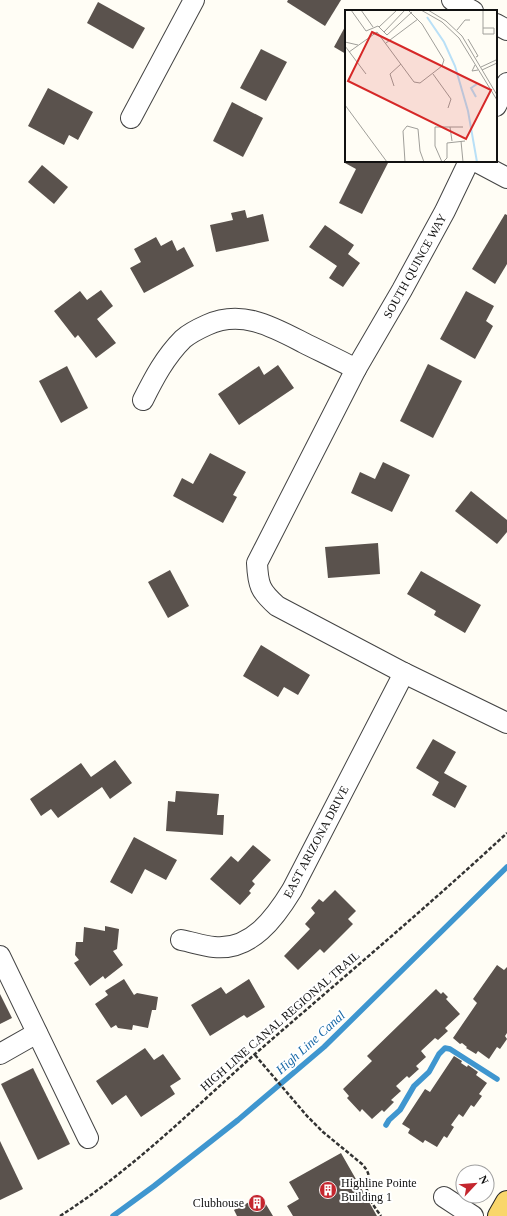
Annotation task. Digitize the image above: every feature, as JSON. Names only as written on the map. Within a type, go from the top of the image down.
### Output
[{"type":"main road","points":[[499,1216],[507,1202]]},
{"type":"street","points":[[131,118],[194,0]]},
{"type":"street","points":[[452,0],[471,10]]},
{"type":"street","points":[[497,25],[507,30]]},
{"type":"street","points":[[497,104],[507,83]]},
{"type":"street","name":"SOUTH QUINCE WAY","points":[[404,673],[277,606],[265,596],[258,581],[256,563],[356,369],[402,290],[470,162]]},
{"type":"street","points":[[478,162],[507,178]]},
{"type":"street","points":[[143,400],[160,368],[170,354],[184,339],[211,323],[227,319],[240,318],[256,321],[273,327],[356,369]]},
{"type":"street","points":[[404,673],[507,723]]},
{"type":"street","name":"EAST ARIZONA DRIVE","points":[[181,940],[214,947],[226,947],[249,939],[260,932],[270,922],[292,890],[404,673]]},
{"type":"street","points":[[0,956],[88,1138]]},
{"type":"street","points":[[0,1054],[37,1033]]},
{"type":"street","points":[[444,1197],[473,1216]]},
{"type":"path","name":"HIGH LINE CANAL REGIONAL TRAIL","points":[[60,1216],[127,1168],[168,1133],[255,1054],[507,834]]},
{"type":"path","points":[[255,1054],[301,1109],[323,1132],[362,1164],[367,1170],[369,1175],[366,1190],[380,1216]]},
{"type":"building","points":[[288,0],[341,0],[325,26],[287,2]]},
{"type":"building","points":[[98,2],[145,28],[133,49],[87,23]]},
{"type":"building","points":[[345,27],[345,53],[334,47]]},
{"type":"building","points":[[261,49],[287,62],[266,101],[240,88]]},
{"type":"building","points":[[48,88],[93,112],[78,140],[69,135],[64,145],[28,126]]},
{"type":"building","points":[[232,102],[263,118],[243,157],[213,141]]},
{"type":"building","points":[[388,162],[362,214],[339,203],[356,169],[345,163]]},
{"type":"building","points":[[42,165],[68,187],[54,204],[28,182]]},
{"type":"building","points":[[245,210],[247,218],[263,214],[269,241],[216,252],[210,225],[233,220],[231,213]]},
{"type":"building","points":[[505,214],[507,215],[507,264],[495,284],[472,269]]},
{"type":"building","points":[[325,225],[354,245],[348,254],[360,263],[343,287],[329,278],[337,266],[309,247]]},
{"type":"building","points":[[156,237],[161,246],[172,240],[177,251],[184,247],[194,266],[144,293],[130,268],[141,262],[134,249]]},
{"type":"building","points":[[101,290],[113,306],[97,319],[116,343],[96,358],[78,335],[75,338],[54,311],[80,291],[87,300]]},
{"type":"building","points":[[466,291],[494,306],[486,321],[493,326],[475,359],[440,339]]},
{"type":"building","points":[[428,364],[462,381],[433,438],[400,421]]},
{"type":"building","points":[[278,365],[294,388],[239,425],[218,394],[259,366],[264,375]]},
{"type":"building","points":[[67,366],[88,408],[61,423],[39,381]]},
{"type":"building","points":[[210,453],[246,472],[233,495],[237,497],[223,523],[173,496],[182,478],[193,484]]},
{"type":"building","points":[[383,462],[410,475],[392,512],[351,493],[360,472],[375,479]]},
{"type":"building","points":[[471,491],[507,520],[507,532],[497,544],[455,511]]},
{"type":"building","points":[[378,543],[380,574],[328,578],[325,547]]},
{"type":"building","points":[[170,570],[189,606],[168,618],[148,582]]},
{"type":"building","points":[[421,571],[481,605],[465,633],[434,615],[436,611],[407,594]]},
{"type":"building","points":[[261,645],[310,675],[298,695],[284,687],[278,697],[243,676]]},
{"type":"building","points":[[433,739],[456,752],[444,773],[467,786],[455,808],[432,795],[439,782],[416,768]]},
{"type":"building","points":[[115,760],[132,783],[110,799],[102,787],[58,818],[51,809],[41,816],[30,799],[81,763],[91,777]]},
{"type":"building","points":[[176,791],[219,794],[217,815],[224,815],[223,835],[166,831],[168,801],[175,802]]},
{"type":"building","points":[[134,837],[177,860],[166,880],[145,869],[132,894],[110,882]]},
{"type":"building","points":[[253,845],[271,860],[252,881],[255,884],[249,891],[251,893],[240,905],[210,879],[231,856],[238,862]]},
{"type":"building","points":[[335,890],[356,911],[348,919],[353,924],[324,953],[320,949],[298,970],[284,956],[310,929],[305,924],[315,913],[311,908],[319,899],[323,902]]},
{"type":"building","points":[[105,926],[119,929],[117,949],[113,951],[123,965],[105,979],[103,976],[90,986],[74,963],[79,960],[75,955],[76,942],[83,942],[84,927],[105,931]]},
{"type":"building","points":[[497,965],[504,970],[507,967],[507,1033],[505,1036],[507,1039],[500,1049],[497,1047],[489,1059],[478,1051],[476,1054],[453,1038],[477,1003],[473,999]]},
{"type":"building","points":[[124,979],[134,995],[137,993],[158,997],[156,1010],[152,1010],[148,1028],[133,1025],[132,1030],[118,1028],[116,1025],[111,1028],[95,1004],[108,995],[105,991]]},
{"type":"building","points":[[249,979],[265,1007],[247,1018],[244,1015],[210,1036],[191,1005],[221,987],[226,994]]},
{"type":"building","points":[[436,989],[441,994],[443,992],[448,997],[446,999],[460,1014],[445,1028],[448,1031],[438,1040],[435,1038],[421,1051],[426,1057],[416,1066],[419,1069],[409,1078],[407,1076],[396,1086],[401,1091],[391,1100],[394,1102],[384,1112],[382,1110],[372,1119],[362,1109],[360,1112],[347,1098],[349,1096],[343,1089],[372,1061],[367,1056]]},
{"type":"building","points":[[0,994],[12,1018],[0,1024]]},
{"type":"building","points":[[145,1048],[154,1060],[163,1054],[181,1079],[170,1086],[175,1094],[141,1117],[126,1095],[112,1105],[96,1081]]},
{"type":"building","points":[[454,1056],[462,1061],[461,1063],[467,1067],[468,1065],[478,1072],[476,1075],[487,1083],[479,1094],[482,1096],[474,1107],[471,1105],[463,1117],[459,1114],[451,1125],[454,1127],[447,1138],[444,1136],[437,1147],[425,1140],[423,1143],[408,1133],[410,1129],[402,1124],[425,1089],[430,1092]]},
{"type":"building","points":[[33,1068],[70,1144],[38,1160],[1,1084]]},
{"type":"building","points":[[0,1141],[23,1189],[0,1200]]},
{"type":"building","name":"Highline Pointe Building 1","points":[[341,1153],[377,1216],[293,1216],[287,1206],[299,1199],[289,1182]]},
{"type":"building","name":"Clubhouse","points":[[261,1196],[273,1216],[237,1216],[234,1210]]},
{"type":"waterway","name":"High Line Canal","points":[[113,1216],[238,1120],[324,1047],[507,867]]},
{"type":"waterway","points":[[386,1125],[389,1120],[400,1110],[414,1086],[429,1072],[439,1054],[445,1048],[450,1049],[497,1079]]},
{"type":"place","name":"Highline Pointe Building 1","points":[[328,1190]]},
{"type":"place","name":"Clubhouse","points":[[257,1203]]}]
